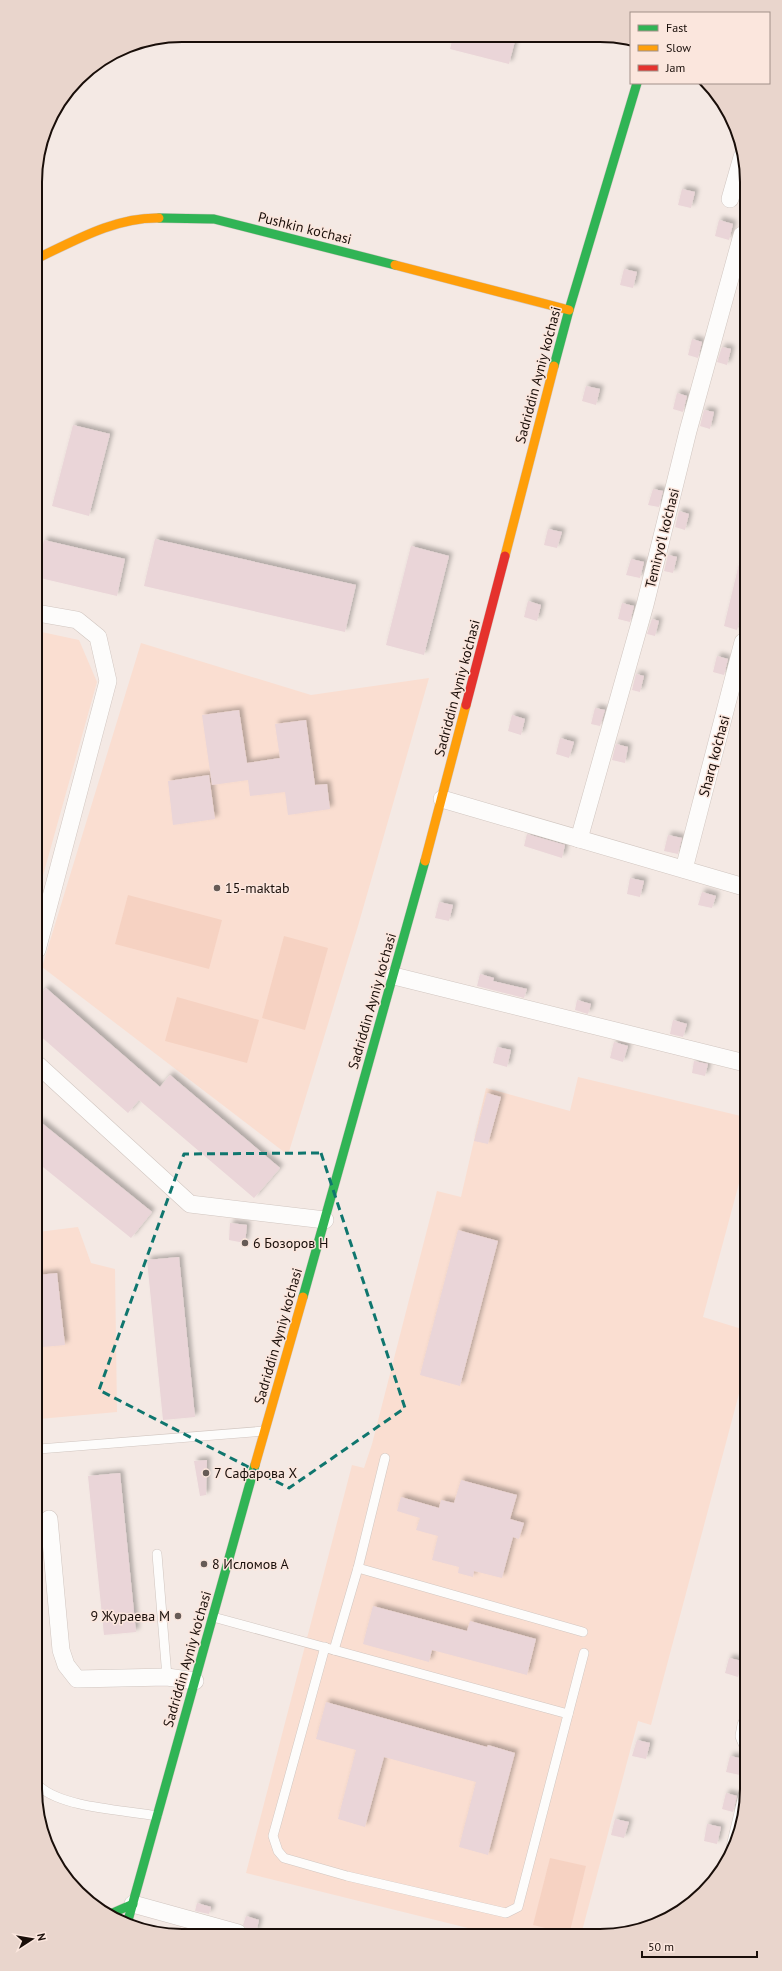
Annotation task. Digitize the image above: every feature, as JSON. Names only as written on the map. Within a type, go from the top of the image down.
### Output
[{"type":"street","name":"Sadriddin Ayniy ko'chasi","points":[[128,1918],[394,976],[442,799],[569,310],[637,84]]},
{"type":"street","points":[[730,199],[739,167]]},
{"type":"street","name":"Pushkin ko'chasi","points":[[42,256],[103,228],[148,218],[214,219],[569,310]]},
{"type":"street","name":"Temiryo'l ko'chasi","points":[[579,839],[645,605],[688,431],[740,242]]},
{"type":"street","points":[[42,614],[77,620],[98,637],[108,681],[42,935]]},
{"type":"street","name":"Sharq ko'chasi","points":[[684,869],[740,657]]},
{"type":"street","points":[[442,799],[740,886]]},
{"type":"street","points":[[394,976],[740,1062]]},
{"type":"street","points":[[42,1069],[190,1204],[325,1220]]},
{"type":"street","points":[[49,1519],[61,1650],[66,1665],[77,1679],[167,1677],[195,1681]]},
{"type":"street","points":[[115,1912],[132,1904],[223,1929]]},
{"type":"lane","points":[[42,1449],[265,1431]]},
{"type":"lane","points":[[385,1458],[358,1568],[329,1648],[273,1836],[278,1851],[284,1858],[347,1876],[506,1914],[518,1907],[584,1653]]},
{"type":"lane","points":[[157,1554],[167,1677]]},
{"type":"lane","points":[[358,1568],[583,1632]]},
{"type":"lane","points":[[213,1617],[568,1714]]},
{"type":"lane","points":[[42,1788],[47,1793],[69,1802],[157,1816]]},
{"type":"highlighted area","points":[[321,1153],[405,1408],[289,1488],[99,1390],[184,1154]]},
{"type":"shaded area","points":[[42,632],[79,640],[97,682],[42,879]]},
{"type":"shaded area","name":"15-maktab","points":[[141,643],[311,695],[429,678],[358,926],[288,1155],[42,967]]},
{"type":"shaded area","points":[[128,895],[222,920],[209,969],[115,944]]},
{"type":"shaded area","points":[[284,936],[328,948],[305,1030],[262,1018]]},
{"type":"shaded area","points":[[177,997],[259,1020],[247,1063],[165,1041]]},
{"type":"shaded area","points":[[578,1077],[740,1116],[740,1180],[703,1317],[740,1328],[740,1390],[651,1725],[638,1721],[583,1929],[472,1929],[246,1873],[352,1465],[364,1468],[372,1444],[437,1191],[461,1197],[486,1088],[570,1111]]},
{"type":"shaded area","points":[[78,1227],[91,1263],[115,1269],[117,1412],[42,1419],[42,1232]]},
{"type":"shaded area","points":[[550,1858],[586,1866],[570,1929],[550,1929],[533,1925]]},
{"type":"building","points":[[452,42],[515,42],[509,64],[450,49]]},
{"type":"building","points":[[682,189],[695,192],[691,208],[678,205]]},
{"type":"building","points":[[719,220],[733,224],[729,240],[715,236]]},
{"type":"building","points":[[624,269],[637,272],[633,288],[620,285]]},
{"type":"building","points":[[692,339],[702,342],[698,358],[688,355]]},
{"type":"building","points":[[722,347],[731,349],[727,365],[717,362]]},
{"type":"building","points":[[586,386],[600,389],[596,405],[582,401]]},
{"type":"building","points":[[677,393],[687,396],[683,412],[673,409]]},
{"type":"building","points":[[704,410],[714,412],[710,429],[700,426]]},
{"type":"building","points":[[73,425],[110,434],[89,516],[52,506]]},
{"type":"building","points":[[653,489],[663,491],[659,507],[648,505]]},
{"type":"building","points":[[679,511],[689,514],[685,530],[675,527]]},
{"type":"building","points":[[548,529],[562,532],[557,548],[544,545]]},
{"type":"building","points":[[155,539],[356,585],[345,632],[144,586]]},
{"type":"building","points":[[44,540],[125,559],[117,596],[42,578],[42,549]]},
{"type":"building","points":[[411,546],[449,556],[424,655],[386,645]]},
{"type":"building","points":[[668,555],[677,557],[673,573],[664,571]]},
{"type":"building","points":[[631,559],[644,562],[640,578],[626,575]]},
{"type":"building","points":[[740,564],[740,618],[737,630],[724,626]]},
{"type":"building","points":[[528,601],[541,605],[537,621],[524,617]]},
{"type":"building","points":[[622,603],[634,606],[630,622],[618,619]]},
{"type":"building","points":[[652,619],[659,621],[655,636],[647,634]]},
{"type":"building","points":[[717,656],[728,659],[724,675],[713,672]]},
{"type":"building","points":[[636,674],[644,676],[640,692],[632,690]]},
{"type":"building","points":[[595,708],[605,710],[600,726],[591,724]]},
{"type":"building","points":[[239,710],[247,763],[280,758],[275,724],[306,720],[315,785],[327,784],[330,809],[288,815],[285,792],[250,796],[248,780],[212,785],[202,715]]},
{"type":"building","points":[[512,715],[525,719],[521,735],[508,731]]},
{"type":"building","points":[[560,738],[574,742],[569,758],[556,754]]},
{"type":"building","points":[[616,744],[628,747],[625,763],[612,760]]},
{"type":"building","points":[[209,775],[215,819],[173,825],[168,781]]},
{"type":"building","points":[[527,834],[565,845],[562,858],[524,846]]},
{"type":"building","points":[[668,835],[682,838],[678,854],[664,851]]},
{"type":"building","points":[[630,878],[644,881],[640,897],[627,894]]},
{"type":"building","points":[[702,892],[716,896],[712,908],[698,905]]},
{"type":"building","points":[[439,902],[453,905],[449,921],[435,918]]},
{"type":"building","points":[[480,974],[494,978],[493,981],[527,989],[524,998],[477,986]]},
{"type":"building","points":[[46,988],[160,1087],[170,1075],[280,1168],[254,1198],[139,1100],[128,1113],[42,1038],[42,993]]},
{"type":"building","points":[[577,1000],[591,1004],[588,1014],[575,1010]]},
{"type":"building","points":[[673,1020],[687,1024],[683,1037],[670,1034]]},
{"type":"building","points":[[614,1042],[628,1046],[623,1062],[610,1058]]},
{"type":"building","points":[[497,1047],[511,1050],[507,1067],[493,1063]]},
{"type":"building","points":[[694,1061],[708,1064],[705,1076],[692,1073]]},
{"type":"building","points":[[487,1093],[501,1097],[488,1144],[474,1141]]},
{"type":"building","points":[[42,1123],[152,1212],[131,1238],[42,1166]]},
{"type":"building","points":[[230,1223],[247,1225],[245,1243],[229,1240]]},
{"type":"building","points":[[458,1230],[498,1241],[460,1386],[420,1375]]},
{"type":"building","points":[[179,1257],[195,1417],[163,1420],[147,1260]]},
{"type":"building","points":[[57,1273],[65,1345],[42,1347],[42,1275]]},
{"type":"building","points":[[207,1460],[206,1495],[200,1496],[194,1461]]},
{"type":"building","points":[[120,1473],[136,1632],[104,1635],[88,1476]]},
{"type":"building","points":[[461,1480],[517,1495],[510,1519],[524,1523],[519,1539],[513,1537],[502,1578],[474,1571],[473,1577],[458,1573],[459,1567],[432,1560],[438,1536],[416,1530],[420,1518],[397,1511],[401,1497],[439,1508],[441,1500],[454,1503]]},
{"type":"building","points":[[373,1606],[467,1631],[470,1621],[536,1639],[527,1675],[432,1650],[429,1662],[363,1644]]},
{"type":"building","points":[[729,1658],[740,1661],[738,1677],[725,1673]]},
{"type":"building","points":[[326,1702],[487,1747],[488,1745],[515,1753],[488,1855],[459,1847],[476,1782],[384,1757],[365,1827],[338,1819],[356,1750],[316,1739]]},
{"type":"building","points":[[637,1740],[650,1743],[646,1759],[632,1756]]},
{"type":"building","points":[[730,1756],[740,1758],[740,1775],[726,1772]]},
{"type":"building","points":[[726,1793],[737,1796],[733,1812],[722,1809]]},
{"type":"building","points":[[615,1819],[629,1822],[624,1838],[611,1835]]},
{"type":"building","points":[[707,1824],[721,1827],[717,1844],[704,1841]]},
{"type":"building","points":[[197,1903],[211,1907],[209,1914],[195,1911]]},
{"type":"building","points":[[246,1916],[259,1920],[257,1929],[247,1929],[243,1925]]},
{"type":"traffic: fast","points":[[554,366],[569,310],[637,84]]},
{"type":"traffic: fast","points":[[159,218],[214,219],[395,265]]},
{"type":"traffic: fast","points":[[303,1297],[425,861]]},
{"type":"traffic: fast","points":[[129,1919],[255,1465]]},
{"type":"traffic: fast","points":[[115,1912],[133,1904]]},
{"type":"traffic: slow","points":[[42,256],[95,231],[127,221],[159,218]]},
{"type":"traffic: slow","points":[[395,265],[569,310]]},
{"type":"traffic: slow","points":[[505,556],[554,366]]},
{"type":"traffic: slow","points":[[425,861],[466,705]]},
{"type":"traffic: slow","points":[[255,1465],[303,1297]]},
{"type":"traffic: jam","points":[[466,705],[505,556]]},
{"type":"place","name":"15-maktab","points":[[217,888]]},
{"type":"place","name":"6 Бозоров Н","points":[[245,1243]]},
{"type":"place","name":"7 Сафарова Х","points":[[206,1473]]},
{"type":"place","name":"8 Исломов А","points":[[204,1564]]},
{"type":"place","name":"9 Жураева М","points":[[178,1616]]}]
